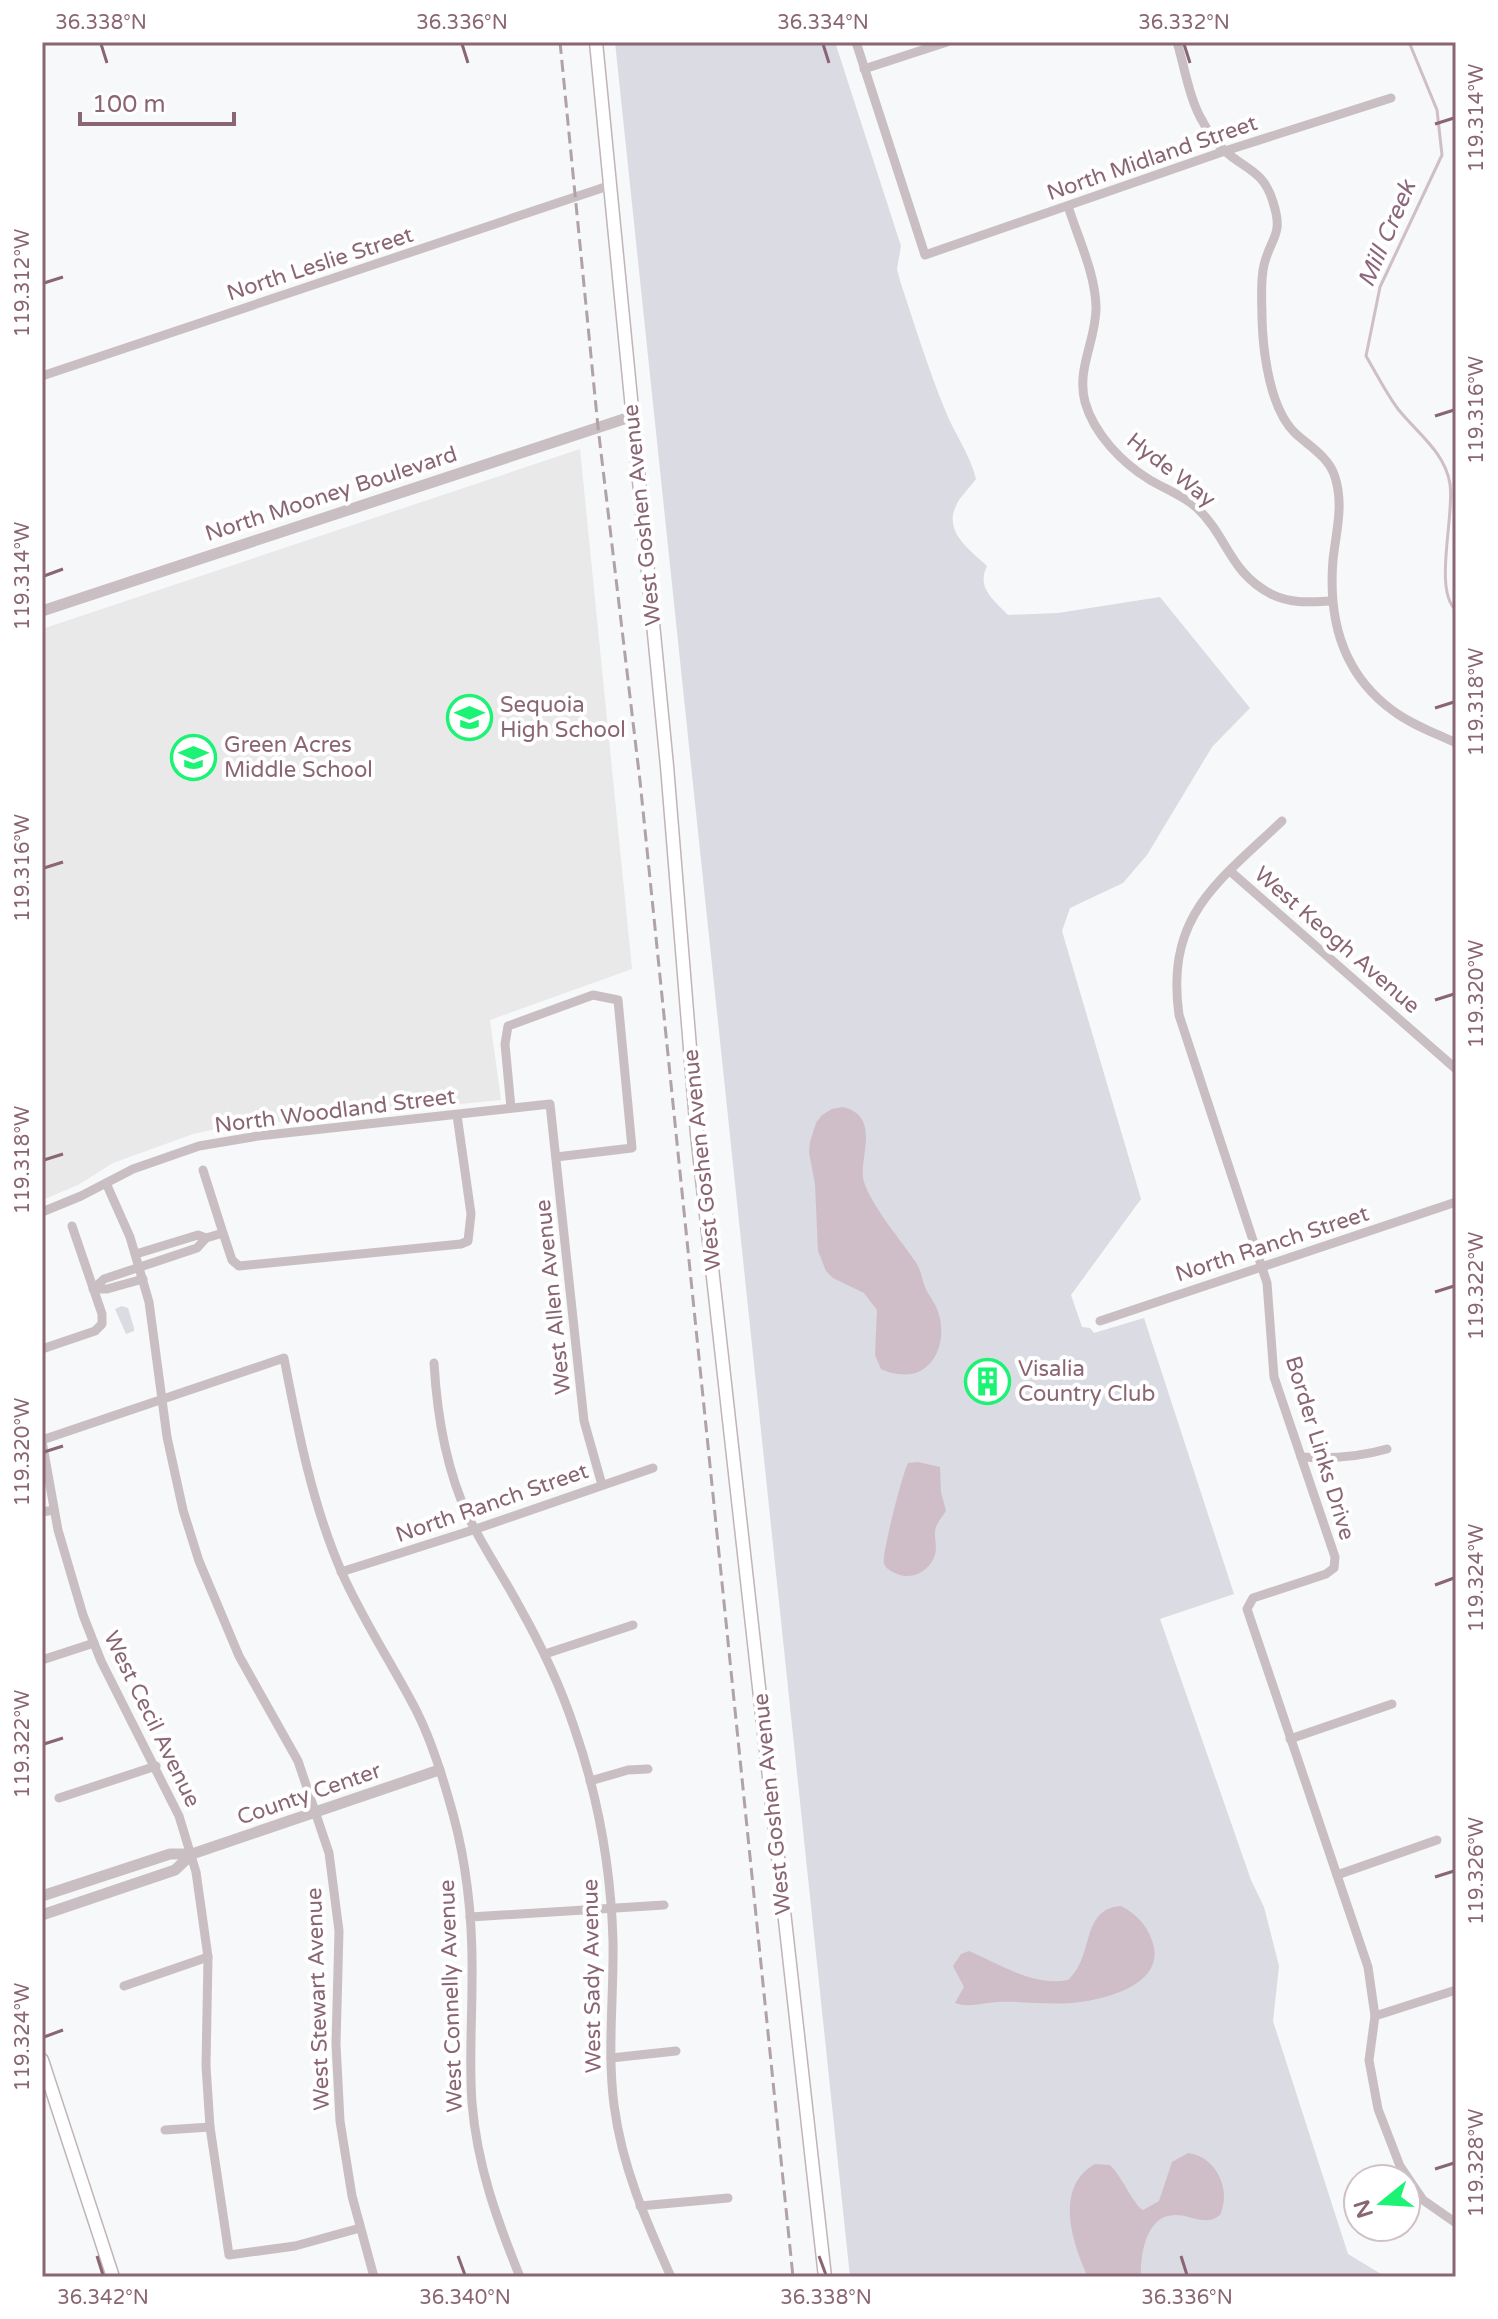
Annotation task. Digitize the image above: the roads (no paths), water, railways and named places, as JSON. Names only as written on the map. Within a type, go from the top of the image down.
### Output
[{"type":"main road","name":"West Goshen Avenue","points":[[596,42],[667,766],[697,1134],[825,2277]]},
{"type":"main road","points":[[42,2060],[113,2277]]},
{"type":"street","points":[[856,42],[864,69],[947,42]]},
{"type":"street","points":[[1177,42],[1201,120],[1225,151],[1248,166],[1268,186],[1278,219],[1277,234],[1264,265],[1262,320],[1271,384],[1278,409],[1293,431],[1321,454],[1334,472],[1340,516],[1333,559],[1331,601],[1345,652],[1361,683],[1393,712],[1456,743]]},
{"type":"street","name":"North Midland Street","points":[[864,69],[925,255],[1225,151],[1391,98]]},
{"type":"street","name":"North Leslie Street","points":[[42,376],[608,186]]},
{"type":"street","name":"Hyde Way","points":[[1068,206],[1092,282],[1096,306],[1083,383],[1086,402],[1097,428],[1113,450],[1147,478],[1196,507],[1211,523],[1237,568],[1252,582],[1273,596],[1296,603],[1331,601]]},
{"type":"street","name":"North Mooney Boulevard","points":[[42,611],[633,416]]},
{"type":"street","name":"Border Links Drive","points":[[1282,821],[1195,910],[1176,960],[1175,989],[1179,1015],[1267,1283],[1274,1377],[1335,1557],[1334,1568],[1326,1574],[1253,1598],[1247,1609],[1368,1967],[1375,2016],[1369,2060],[1378,2109],[1400,2166],[1423,2200],[1456,2223]]},
{"type":"street","name":"West Keogh Avenue","points":[[1230,871],[1456,1069]]},
{"type":"street","points":[[511,1108],[505,1044],[508,1026],[593,995],[618,1000],[632,1148],[556,1157]]},
{"type":"street","name":"North Woodland Street","points":[[42,1212],[181,1151],[229,1140],[550,1104]]},
{"type":"street","name":"West Allen Avenue","points":[[550,1104],[584,1421],[602,1485]]},
{"type":"street","points":[[203,1170],[232,1260],[239,1266],[461,1244],[468,1241],[471,1214],[457,1115]]},
{"type":"street","name":"West Stewart Avenue","points":[[106,1183],[136,1254],[143,1279],[154,1327],[176,1480],[199,1561],[239,1656],[298,1761],[329,1853],[336,1892],[339,1957],[337,2080],[345,2162],[374,2277]]},
{"type":"street","name":"North Ranch Street","points":[[1100,1321],[1456,1202]]},
{"type":"street","points":[[42,1349],[95,1331],[102,1324],[102,1314],[72,1226]]},
{"type":"street","points":[[114,1281],[140,1267],[197,1248],[206,1238],[223,1233]]},
{"type":"street","points":[[136,1254],[198,1235],[206,1238]]},
{"type":"street","points":[[93,1289],[104,1279],[143,1279]]},
{"type":"street","name":"West Connelly Avenue","points":[[163,1398],[284,1358],[303,1459],[341,1572],[418,1715],[453,1814],[464,1864],[470,1917],[472,2105],[480,2164],[520,2277]]},
{"type":"street","name":"West Sady Avenue","points":[[434,1363],[435,1391],[454,1481],[476,1529],[545,1654],[574,1727],[590,1781],[605,1854],[611,1910],[611,2058],[619,2136],[640,2206],[671,2277]]},
{"type":"street","points":[[42,1440],[163,1398]]},
{"type":"street","name":"West Cecil Avenue","points":[[42,1440],[62,1544],[94,1643],[156,1766],[192,1854],[208,1957],[206,2066],[210,2127],[229,2255],[295,2246],[360,2228]]},
{"type":"street","points":[[1301,1457],[1342,1458],[1387,1449]]},
{"type":"street","name":"North Ranch Street","points":[[341,1572],[653,1468]]},
{"type":"street","points":[[42,1512],[54,1510]]},
{"type":"street","points":[[545,1654],[633,1625]]},
{"type":"street","points":[[42,1660],[94,1643]]},
{"type":"street","points":[[1290,1739],[1392,1704]]},
{"type":"street","points":[[59,1798],[156,1766]]},
{"type":"street","points":[[590,1781],[628,1770],[648,1769]]},
{"type":"street","name":"County Center","points":[[42,1896],[170,1854],[192,1854],[439,1770]]},
{"type":"street","points":[[1337,1875],[1437,1840]]},
{"type":"street","name":"County Center","points":[[42,1915],[175,1870],[192,1854]]},
{"type":"street","points":[[470,1917],[664,1905]]},
{"type":"street","points":[[124,1986],[208,1957]]},
{"type":"street","points":[[1375,2016],[1456,1990]]},
{"type":"street","points":[[611,2058],[676,2051]]},
{"type":"street","points":[[165,2130],[210,2127]]},
{"type":"street","points":[[640,2206],[728,2198]]},
{"type":"waterway","name":"Mill Creek","points":[[1409,42],[1437,110],[1442,155],[1380,287],[1366,356],[1394,403],[1436,453],[1447,473],[1451,497],[1446,587],[1449,600],[1456,610]]},
{"type":"railway","points":[[560,42],[598,427],[640,781],[793,2277]]},
{"type":"place","name":"Sequoia High School","points":[[469,718]]},
{"type":"place","name":"Green Acres Middle School","points":[[193,758]]},
{"type":"place","name":"Visalia Country Club","points":[[987,1382]]}]
